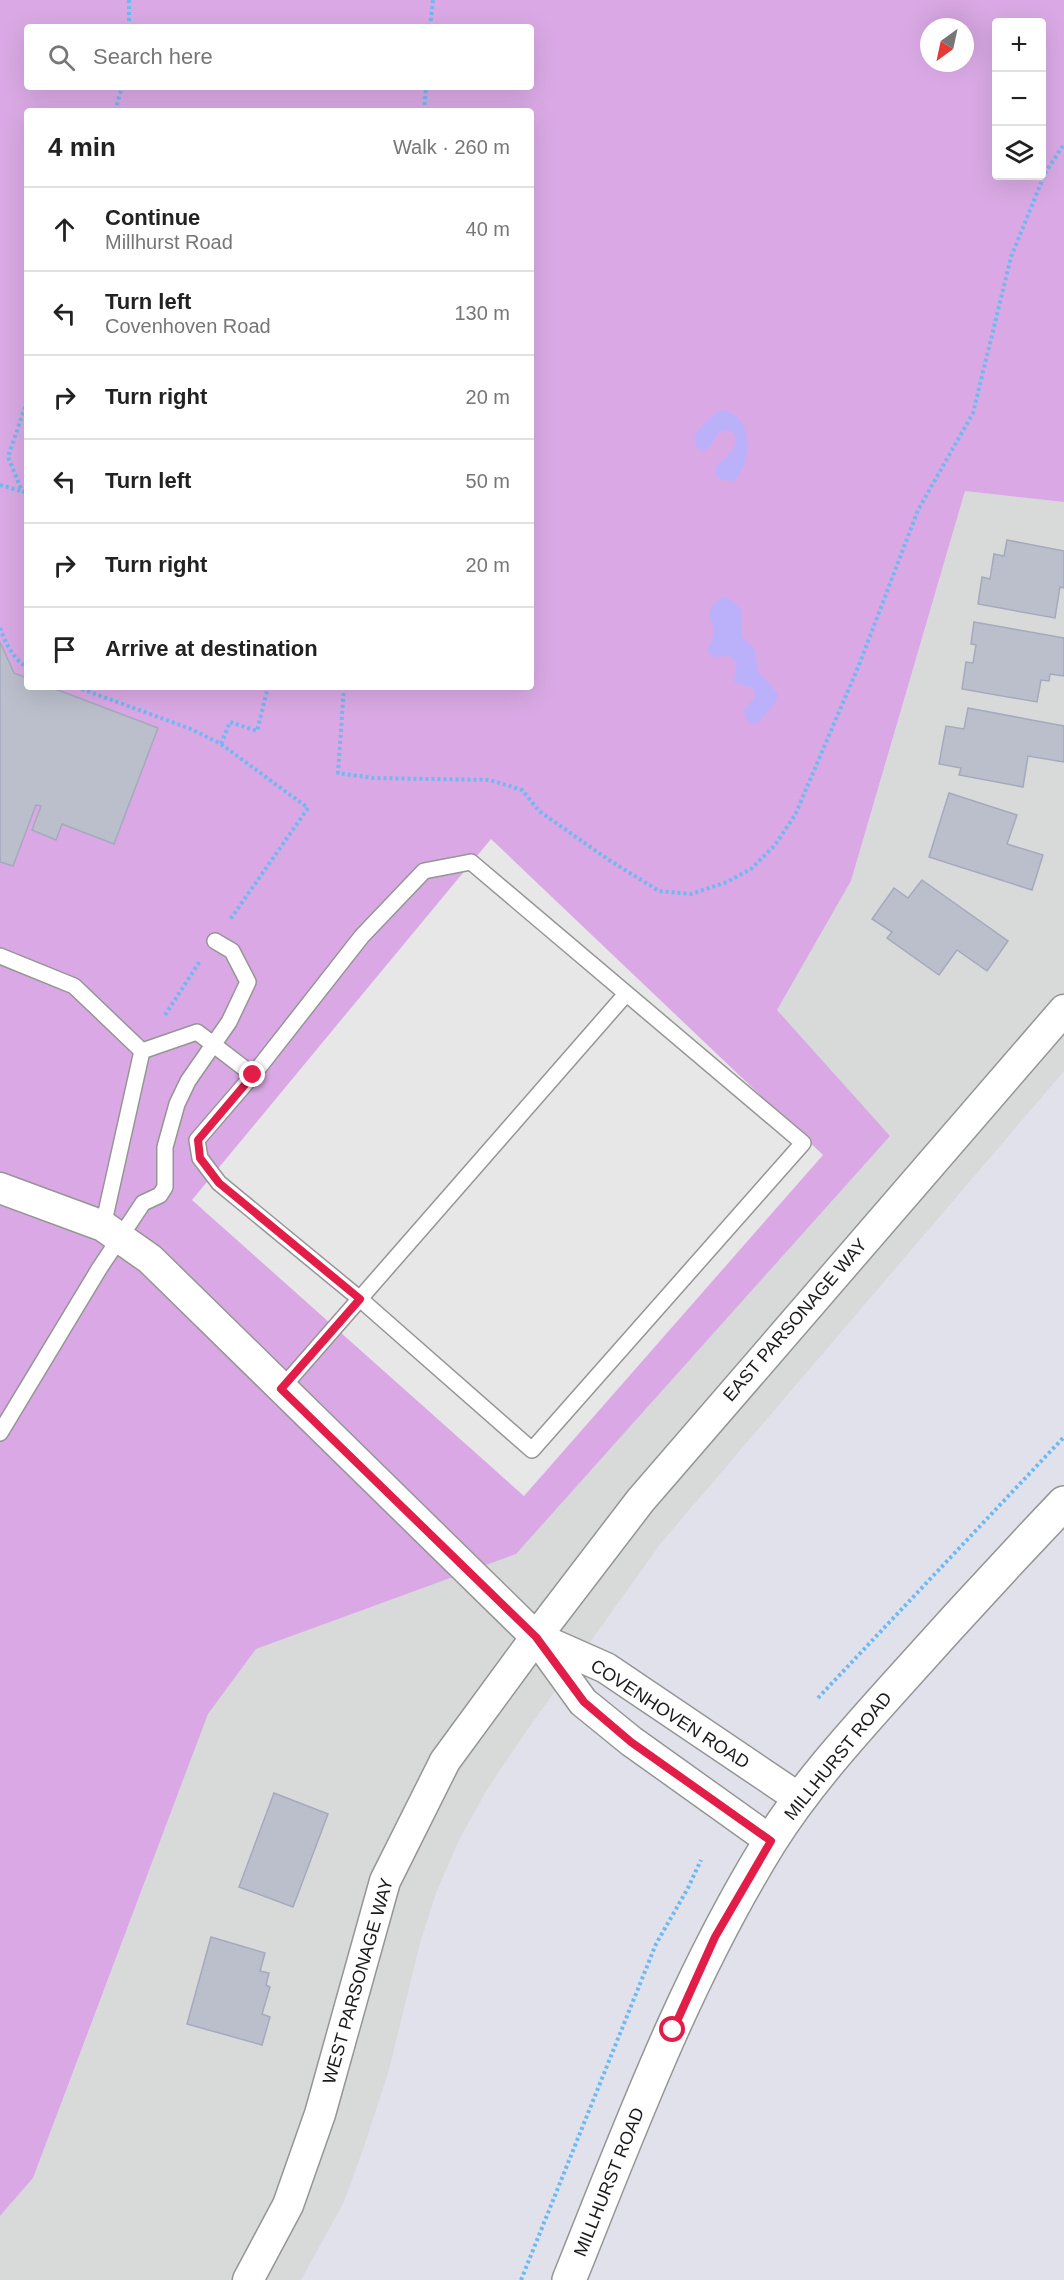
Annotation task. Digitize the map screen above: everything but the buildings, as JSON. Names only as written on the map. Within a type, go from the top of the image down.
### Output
[{"type":"street","name":"EAST PARSONAGE WAY","points":[[536,1637],[640,1501],[707,1421],[1064,1010]]},
{"type":"street","name":"COVENHOVEN ROAD","points":[[0,1188],[111,1232],[150,1259],[536,1637],[584,1702],[631,1742],[771,1841]]},
{"type":"street","name":"MILLHURST ROAD","points":[[569,2280],[634,2116],[715,1937],[771,1841],[800,1799],[860,1725],[1064,1503]]},
{"type":"street","name":"COVENHOVEN ROAD","points":[[536,1637],[606,1668],[800,1799]]},
{"type":"street","name":"WEST PARSONAGE WAY","points":[[248,2280],[288,2205],[320,2114],[385,1881],[445,1761],[536,1637]]},
{"type":"lane","points":[[471,862],[626,993],[803,1143],[532,1450],[360,1299],[219,1183],[200,1158],[198,1140],[253,1075],[363,936],[424,871],[471,862]]},
{"type":"lane","points":[[0,1433],[111,1232],[143,1203],[160,1195],[165,1187],[165,1147],[177,1104],[188,1081],[229,1022],[249,982],[232,951],[215,941]]},
{"type":"lane","points":[[0,956],[74,986],[142,1051]]},
{"type":"lane","points":[[281,1389],[626,993]]},
{"type":"lane","points":[[142,1051],[197,1032],[253,1075]]},
{"type":"lane","points":[[111,1232],[142,1051]]},
{"type":"path","points":[[129,0],[129,24]]},
{"type":"path","points":[[430,24],[433,0]]},
{"type":"path","points":[[116,108],[121,90]]},
{"type":"path","points":[[424,108],[426,90]]},
{"type":"path","points":[[344,690],[338,773],[373,778],[490,780],[522,790],[539,811],[609,860],[659,891],[691,894],[727,882],[751,869],[776,845],[795,814],[858,665],[918,510],[974,413],[1011,257],[1045,173],[1064,144]]},
{"type":"path","points":[[24,410],[8,457],[24,492]]},
{"type":"path","points":[[0,485],[24,492]]},
{"type":"path","points":[[0,628],[6,645],[24,665]]},
{"type":"path","points":[[84,690],[191,729],[221,744],[308,808],[142,1051]]},
{"type":"path","points":[[221,744],[230,722],[257,730],[267,690]]},
{"type":"path","points":[[818,1698],[1064,1437]]},
{"type":"path","points":[[521,2280],[656,1944],[701,1860]]},
{"type":"shaded area","points":[[0,0],[1064,0],[1064,502],[965,491],[851,881],[777,1010],[890,1136],[516,1554],[256,1649],[208,1714],[33,2178],[0,2216]]},
{"type":"shaded area","points":[[965,491],[1064,502],[1064,1071],[661,1543],[525,1733],[485,1793],[459,1840],[436,1893],[420,1943],[389,2070],[344,2202],[301,2280],[0,2280],[0,2216],[33,2178],[208,1714],[256,1649],[516,1554],[889,1136],[777,1010],[851,881]]},
{"type":"shaded area","points":[[491,839],[823,1155],[524,1496],[192,1200]]},
{"type":"sand","points":[[721,410],[732,413],[745,429],[747,452],[745,463],[734,481],[721,480],[716,476],[716,467],[734,448],[734,433],[726,430],[719,432],[708,450],[696,447],[694,436],[706,421]]},
{"type":"sand","points":[[722,597],[729,598],[742,610],[741,636],[755,650],[758,671],[779,695],[757,724],[750,723],[745,717],[744,710],[755,697],[754,689],[734,682],[737,664],[730,656],[714,657],[707,651],[714,631],[709,614]]},
{"type":"route","points":[[253,1075],[198,1140],[200,1158],[219,1183],[360,1299],[281,1389],[536,1637],[584,1702],[631,1742],[771,1841],[715,1937],[673,2030]]}]
